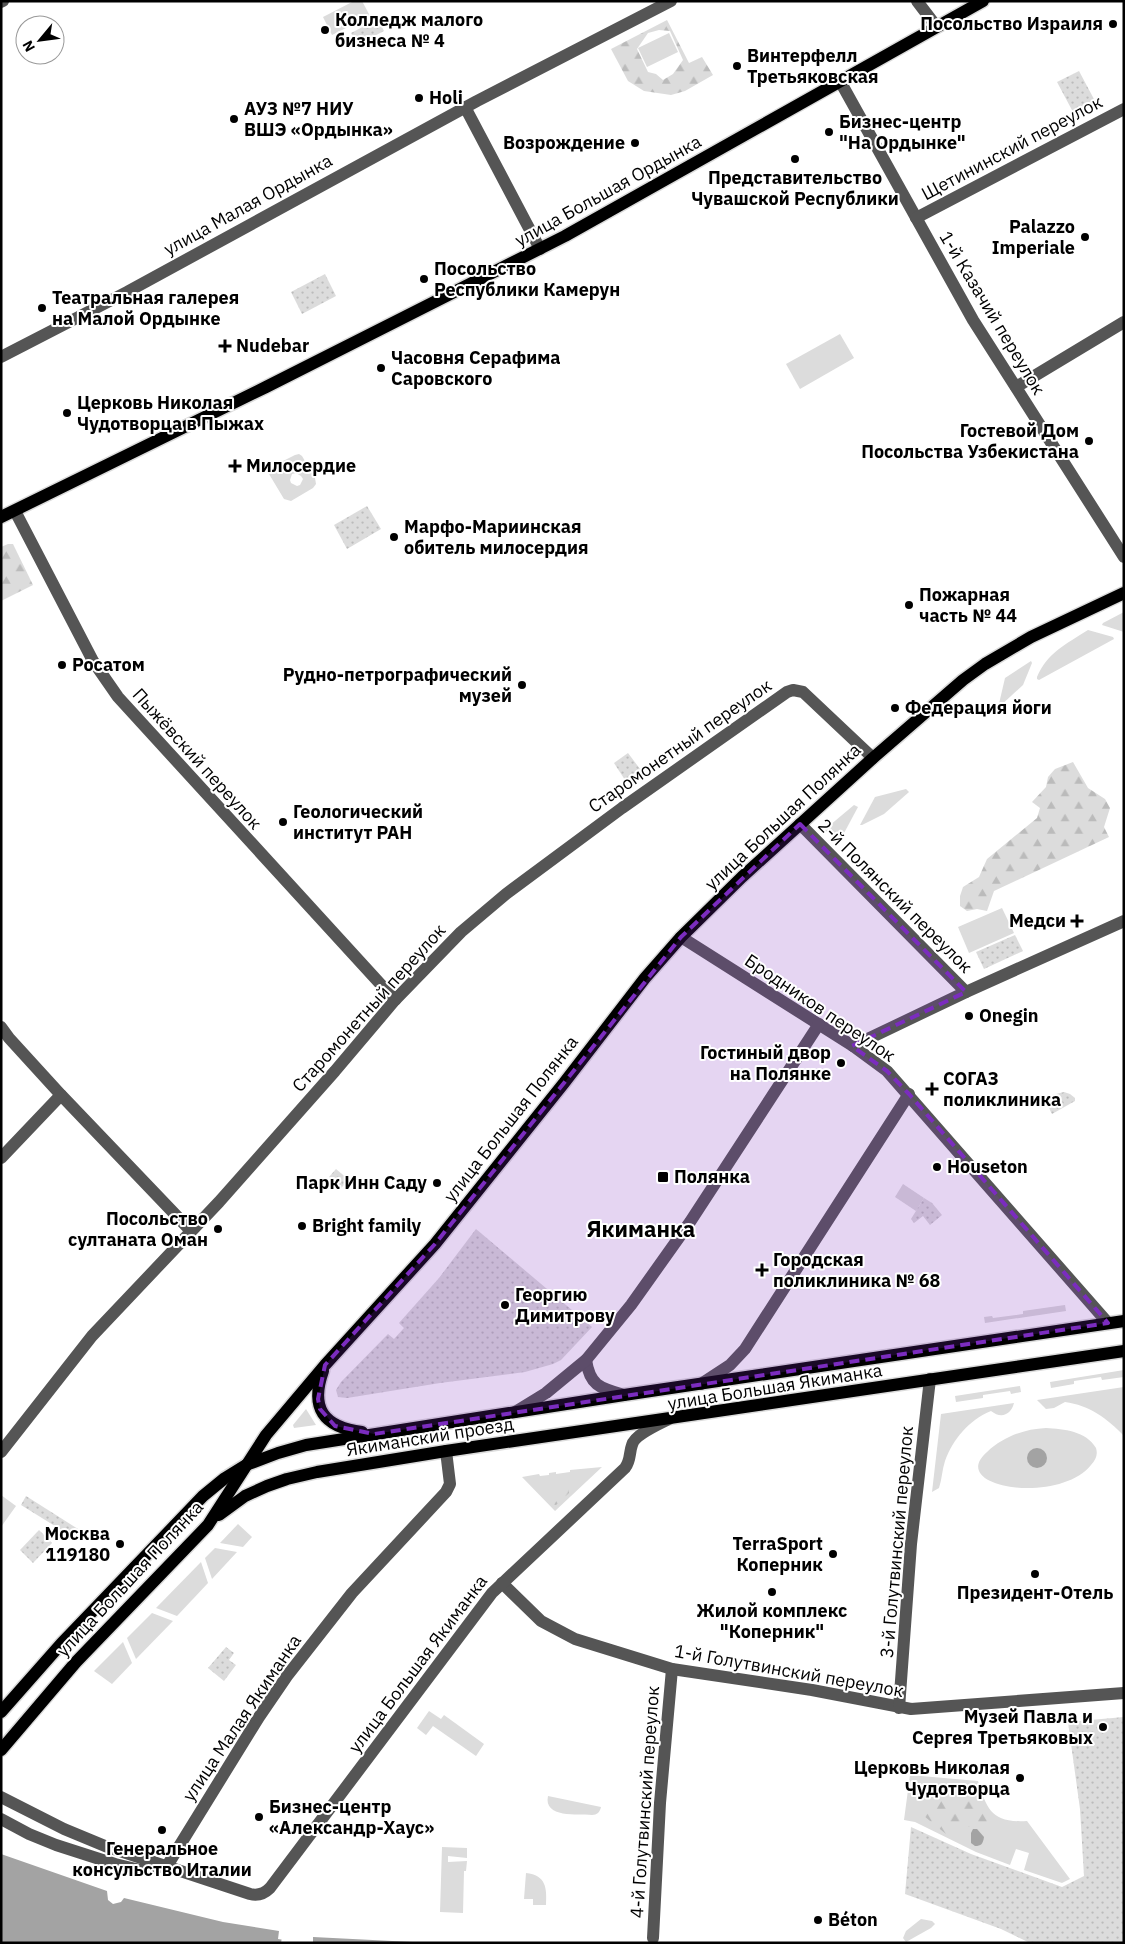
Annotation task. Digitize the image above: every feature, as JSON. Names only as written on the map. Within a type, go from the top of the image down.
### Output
[{"type":"main road","name":"улица Большая Ордынка","points":[[1,518],[540,249],[983,1]]},
{"type":"main road","name":"улица Большая Полянка","points":[[1,1750],[76,1662],[208,1526],[266,1434],[325,1365],[435,1244],[627,1001],[681,937],[742,877],[941,698],[985,664],[1031,638],[1124,592]]},
{"type":"main road","name":"улица Большая Якиманка","points":[[624,1395],[1124,1321]]},
{"type":"main road","name":"улица Большая Якиманка","points":[[670,1418],[1124,1351]]},
{"type":"main road","points":[[325,1365],[318,1384],[318,1399],[320,1408],[326,1418],[335,1426],[347,1430],[374,1434]]},
{"type":"main road","name":"Якиманский проезд","points":[[202,1496],[246,1465],[278,1452],[306,1445],[624,1395]]},
{"type":"main road","name":"Якиманский проезд","points":[[208,1526],[227,1508],[245,1496],[287,1478],[378,1461],[670,1418]]},
{"type":"main road","name":"улица Большая Полянка","points":[[1,1712],[61,1644],[202,1496]]},
{"type":"street","name":"улица Малая Ордынка","points":[[1,357],[127,292],[465,107],[671,1]]},
{"type":"street","points":[[917,1],[936,26]]},
{"type":"street","name":"1-й Казачий переулок","points":[[840,81],[973,320],[1124,557]]},
{"type":"street","points":[[465,107],[540,249]]},
{"type":"street","name":"Щетининский переулок","points":[[916,218],[1124,109]]},
{"type":"street","points":[[1016,387],[1124,322]]},
{"type":"street","name":"Пыжёвский переулок","points":[[15,510],[93,661],[110,686],[259,853],[395,1000]]},
{"type":"street","name":"Старомонетный переулок","points":[[1,1452],[92,1336],[192,1231],[329,1078],[395,1000],[450,943],[506,894],[628,803],[787,692],[793,690],[804,692],[873,758]]},
{"type":"street","name":"2-й Полянский переулок","points":[[800,824],[966,992]]},
{"type":"street","points":[[853,1046],[966,992],[1124,921]]},
{"type":"street","name":"Бродников переулок","points":[[681,937],[853,1046],[887,1071],[1108,1323]]},
{"type":"street","points":[[515,1412],[546,1394],[586,1360],[631,1305],[674,1246],[819,1024]]},
{"type":"street","points":[[1,1027],[61,1095],[192,1231]]},
{"type":"street","points":[[700,1384],[730,1365],[745,1349],[908,1094]]},
{"type":"street","points":[[1,1158],[61,1095]]},
{"type":"street","points":[[586,1360],[591,1378],[600,1388],[624,1395]]},
{"type":"street","name":"3-й Голутвинский переулок","points":[[899,1708],[912,1544],[930,1379]]},
{"type":"street","name":"улица Большая Якиманка","points":[[167,1866],[250,1894],[264,1893],[270,1888],[481,1606],[502,1583],[625,1468],[630,1460],[631,1446],[636,1438],[670,1418]]},
{"type":"street","name":"улица Малая Якиманка","points":[[167,1866],[259,1717],[287,1676],[352,1593],[446,1492],[450,1484],[446,1451]]},
{"type":"street","name":"1-й Голутвинский переулок","points":[[502,1583],[541,1621],[575,1639],[672,1669],[812,1690],[911,1709],[1124,1693]]},
{"type":"street","name":"4-й Голутвинский переулок","points":[[653,1938],[660,1803],[672,1669]]},
{"type":"street","points":[[1,1797],[71,1832],[105,1846],[167,1866]]},
{"type":"street","points":[[1,1819],[28,1834],[114,1864],[140,1870],[152,1870],[167,1866]]},
{"type":"highlighted area","points":[[800,824],[966,992],[852,1046],[887,1071],[909,1094],[1108,1323],[374,1434],[335,1426],[320,1409],[318,1399],[325,1365],[435,1244],[681,937]]},
{"type":"green space","points":[[354,1],[362,1],[370,16],[332,35],[323,17]]},
{"type":"green space","points":[[378,19],[384,31],[357,45],[351,33]]},
{"type":"green space","points":[[667,20],[689,63],[702,57],[713,75],[685,91],[671,95],[644,91],[628,81],[611,49]],"holes":[[[659,30],[670,31],[683,60],[673,74],[663,80],[656,74],[648,72],[637,49],[648,33]]]},
{"type":"green space","points":[[669,33],[678,52],[647,67],[638,48]]},
{"type":"green space","points":[[1079,71],[1095,101],[1073,112],[1057,82]]},
{"type":"green space","points":[[325,274],[336,296],[302,314],[291,292]]},
{"type":"green space","points":[[840,334],[854,358],[800,389],[786,364]]},
{"type":"green space","points":[[299,454],[302,456],[315,478],[316,484],[313,488],[291,501],[284,499],[269,474],[271,467]],"holes":[[[296,473],[303,479],[300,485],[297,486],[291,483],[292,474]]]},
{"type":"green space","points":[[367,506],[381,529],[347,549],[334,525]]},
{"type":"green space","points":[[13,544],[33,585],[1,601],[1,547]]},
{"type":"green space","points":[[1124,612],[1124,632],[1102,625],[1103,623]]},
{"type":"green space","points":[[1088,630],[1113,637],[1114,639],[1039,680],[1037,679],[1041,669],[1052,655]]},
{"type":"green space","points":[[1031,661],[1032,663],[1023,685],[998,708],[1005,678]]},
{"type":"green space","points":[[628,753],[640,769],[625,780],[614,763]]},
{"type":"green space","points":[[1073,762],[1088,788],[1105,799],[1110,808],[1104,827],[1109,837],[994,891],[987,911],[977,909],[967,911],[960,906],[960,896],[963,887],[979,877],[987,859],[1037,818],[1040,808],[1032,802],[1046,787],[1048,777],[1055,769]]},
{"type":"green space","points":[[906,789],[909,792],[884,814],[860,825],[875,797]]},
{"type":"green space","points":[[854,805],[858,807],[843,835],[823,831]]},
{"type":"green space","points":[[1002,908],[1014,933],[969,953],[958,927]]},
{"type":"green space","points":[[1015,935],[1023,951],[984,969],[976,952]]},
{"type":"green space","points":[[1064,1092],[1075,1098],[1075,1101],[1052,1114],[1049,1104],[1050,1098],[1052,1095]]},
{"type":"green space","points":[[336,1169],[349,1180],[341,1188],[329,1177]]},
{"type":"green space","points":[[903,1184],[924,1198],[916,1211],[895,1197]]},
{"type":"green space","points":[[924,1198],[932,1203],[942,1215],[930,1225],[923,1216],[914,1223],[911,1219]]},
{"type":"green space","points":[[476,1229],[592,1327],[561,1360],[525,1372],[347,1398],[338,1397],[336,1390],[341,1382],[388,1334],[394,1339],[404,1328],[399,1323],[439,1278]]},
{"type":"green space","points":[[1065,1305],[1066,1311],[985,1323],[984,1317],[992,1316],[993,1318],[1023,1314],[1023,1311]]},
{"type":"green space","points":[[1124,1370],[1124,1377],[1102,1380],[1101,1377],[1074,1381],[1074,1384],[1051,1388],[1050,1382]]},
{"type":"green space","points":[[1020,1386],[1021,1392],[1011,1394],[1010,1391],[983,1395],[983,1398],[956,1402],[955,1396]]},
{"type":"green space","points":[[1124,1387],[1124,1436],[1098,1414],[1082,1406],[1065,1402],[1054,1408],[1046,1409],[1037,1400]]},
{"type":"green space","points":[[1014,1403],[1008,1413],[998,1415],[991,1411],[963,1431],[948,1453],[939,1488],[932,1492],[941,1414]]},
{"type":"green space","points":[[306,1409],[316,1425],[294,1428],[293,1425]]},
{"type":"green space","points":[[1046,1428],[1067,1430],[1081,1434],[1092,1442],[1096,1448],[1097,1455],[1093,1463],[1076,1477],[1055,1485],[1033,1488],[1012,1487],[993,1482],[981,1475],[978,1465],[993,1447],[1014,1435]]},
{"type":"green space","points":[[602,1467],[555,1511],[522,1477],[539,1474],[540,1476],[549,1475],[549,1473],[556,1472],[556,1474],[570,1472],[570,1470]]},
{"type":"green space","points":[[563,1483],[569,1487],[569,1493],[556,1505],[552,1504],[549,1498],[556,1487]]},
{"type":"green space","points":[[1,1495],[16,1506],[1,1527]]},
{"type":"green space","points":[[26,1496],[78,1529],[71,1536],[21,1505]]},
{"type":"green space","points":[[238,1524],[252,1537],[243,1547],[220,1543]]},
{"type":"green space","points":[[39,1530],[52,1543],[33,1563],[20,1550]]},
{"type":"green space","points":[[215,1548],[237,1552],[212,1579],[205,1558]]},
{"type":"green space","points":[[201,1562],[208,1583],[177,1616],[156,1608]]},
{"type":"green space","points":[[152,1613],[173,1621],[136,1659],[127,1638]]},
{"type":"green space","points":[[123,1642],[132,1663],[112,1684],[94,1671]]},
{"type":"green space","points":[[226,1647],[234,1653],[229,1660],[236,1665],[224,1681],[208,1668]]},
{"type":"green space","points":[[429,1711],[441,1719],[444,1715],[484,1744],[476,1756],[433,1726],[426,1735],[417,1728]]},
{"type":"green space","points":[[1124,1717],[1124,1943],[1030,1943],[1001,1929],[905,1894],[911,1827],[971,1854],[1062,1887],[1084,1876],[1080,1809],[1068,1722]]},
{"type":"green space","points":[[910,1775],[978,1781],[988,1807],[993,1813],[1006,1820],[1027,1821],[1070,1879],[1062,1883],[1024,1870],[1029,1853],[1016,1849],[1010,1865],[976,1852],[915,1822],[904,1820]]},
{"type":"green space","points":[[953,1785],[974,1790],[983,1809],[992,1819],[989,1826],[965,1827],[954,1834],[946,1834],[924,1816],[922,1813],[926,1804],[938,1792]]},
{"type":"green space","points":[[548,1796],[601,1807],[598,1813],[594,1815],[563,1813],[551,1808],[548,1803]]},
{"type":"green space","points":[[442,1847],[467,1848],[467,1858],[448,1856],[448,1862],[467,1861],[466,1871],[464,1871],[463,1913],[440,1912]]},
{"type":"green space","points":[[526,1873],[538,1876],[544,1883],[546,1905],[533,1905],[533,1899],[524,1899]]},
{"type":"green space","points":[[921,1919],[932,1921],[935,1924],[906,1942],[903,1938],[906,1931]]},
{"type":"shaded area","points":[[1037,1448],[1044,1451],[1047,1458],[1044,1465],[1037,1468],[1030,1465],[1027,1458],[1030,1451]]},
{"type":"shaded area","points":[[973,1829],[977,1829],[984,1837],[979,1846],[971,1843]]},
{"type":"shaded area","points":[[1,1854],[107,1891],[108,1900],[113,1904],[121,1902],[124,1898],[223,1922],[279,1931],[278,1939],[303,1943],[1,1943]]},
{"type":"shaded area","points":[[313,1937],[432,1943],[313,1943]]},
{"type":"pier","points":[[282,1937],[303,1940],[305,1943],[281,1943]]},
{"type":"place","name":"Посольство Израиля","points":[[1113,24]]},
{"type":"place","name":"Колледж малого бизнеса № 4","points":[[325,30]]},
{"type":"place","name":"Винтерфелл Третьяковская","points":[[737,66]]},
{"type":"place","name":"Holi","points":[[419,98]]},
{"type":"place","name":"АУЗ №7 НИУ ВШЭ «Ордынка»","points":[[234,119]]},
{"type":"place","name":"Бизнес-центр \"На Ордынке\"","points":[[829,132]]},
{"type":"place","name":"Возрождение","points":[[635,143]]},
{"type":"place","name":"Представительство Чувашской Республики","points":[[795,159]]},
{"type":"place","name":"Palazzo Imperiale","points":[[1085,237]]},
{"type":"place","name":"Посольство Республики Камерун","points":[[424,279]]},
{"type":"place","name":"Театральная галерея на Малой Ордынке","points":[[42,308]]},
{"type":"place","name":"Nudebar","points":[[225,346]]},
{"type":"place","name":"Часовня Серафима Саровского","points":[[381,368]]},
{"type":"place","name":"Церковь Николая Чудотворца в Пыжах","points":[[67,413]]},
{"type":"place","name":"Гостевой Дом Посольства Узбекистана","points":[[1089,441]]},
{"type":"place","name":"Милосердие","points":[[235,466]]},
{"type":"place","name":"Марфо-Мариинская обитель милосердия","points":[[394,537]]},
{"type":"place","name":"Пожарная часть № 44","points":[[909,605]]},
{"type":"place","name":"Росатом","points":[[62,665]]},
{"type":"place","name":"Рудно-петрографический музей","points":[[522,685]]},
{"type":"place","name":"Федерация йоги","points":[[895,708]]},
{"type":"place","name":"Геологический институт РАН","points":[[283,822]]},
{"type":"place","name":"Медси","points":[[1077,921]]},
{"type":"place","name":"Onegin","points":[[969,1016]]},
{"type":"place","name":"Гостиный двор на Полянке","points":[[841,1063]]},
{"type":"place","name":"СОГАЗ поликлиника","points":[[932,1089]]},
{"type":"place","name":"Houseton","points":[[937,1167]]},
{"type":"place","name":"Полянка","points":[[663,1177]]},
{"type":"place","name":"Парк Инн Саду","points":[[437,1183]]},
{"type":"place","name":"Bright family","points":[[302,1226]]},
{"type":"place","name":"Посольство султаната Оман","points":[[218,1229]]},
{"type":"place","name":"Городская поликлиника № 68","points":[[762,1270]]},
{"type":"place","name":"Георгию Димитрову","points":[[505,1305]]},
{"type":"place","name":"Москва 119180","points":[[120,1544]]},
{"type":"place","name":"TerraSport Коперник","points":[[833,1554]]},
{"type":"place","name":"Президент-Отель","points":[[1035,1574]]},
{"type":"place","name":"Жилой комплекс \"Коперник\"","points":[[772,1592]]},
{"type":"place","name":"Музей Павла и Сергея Третьяковых","points":[[1103,1727]]},
{"type":"place","name":"Церковь Николая Чудотворца","points":[[1020,1778]]},
{"type":"place","name":"Бизнес-центр «Александр-Хаус»","points":[[259,1817]]},
{"type":"place","name":"Генеральное консульство Италии","points":[[162,1830]]},
{"type":"place","name":"Béton","points":[[818,1920]]},
{"type":"district","name":"Якиманка","points":[[641,1229]]}]
